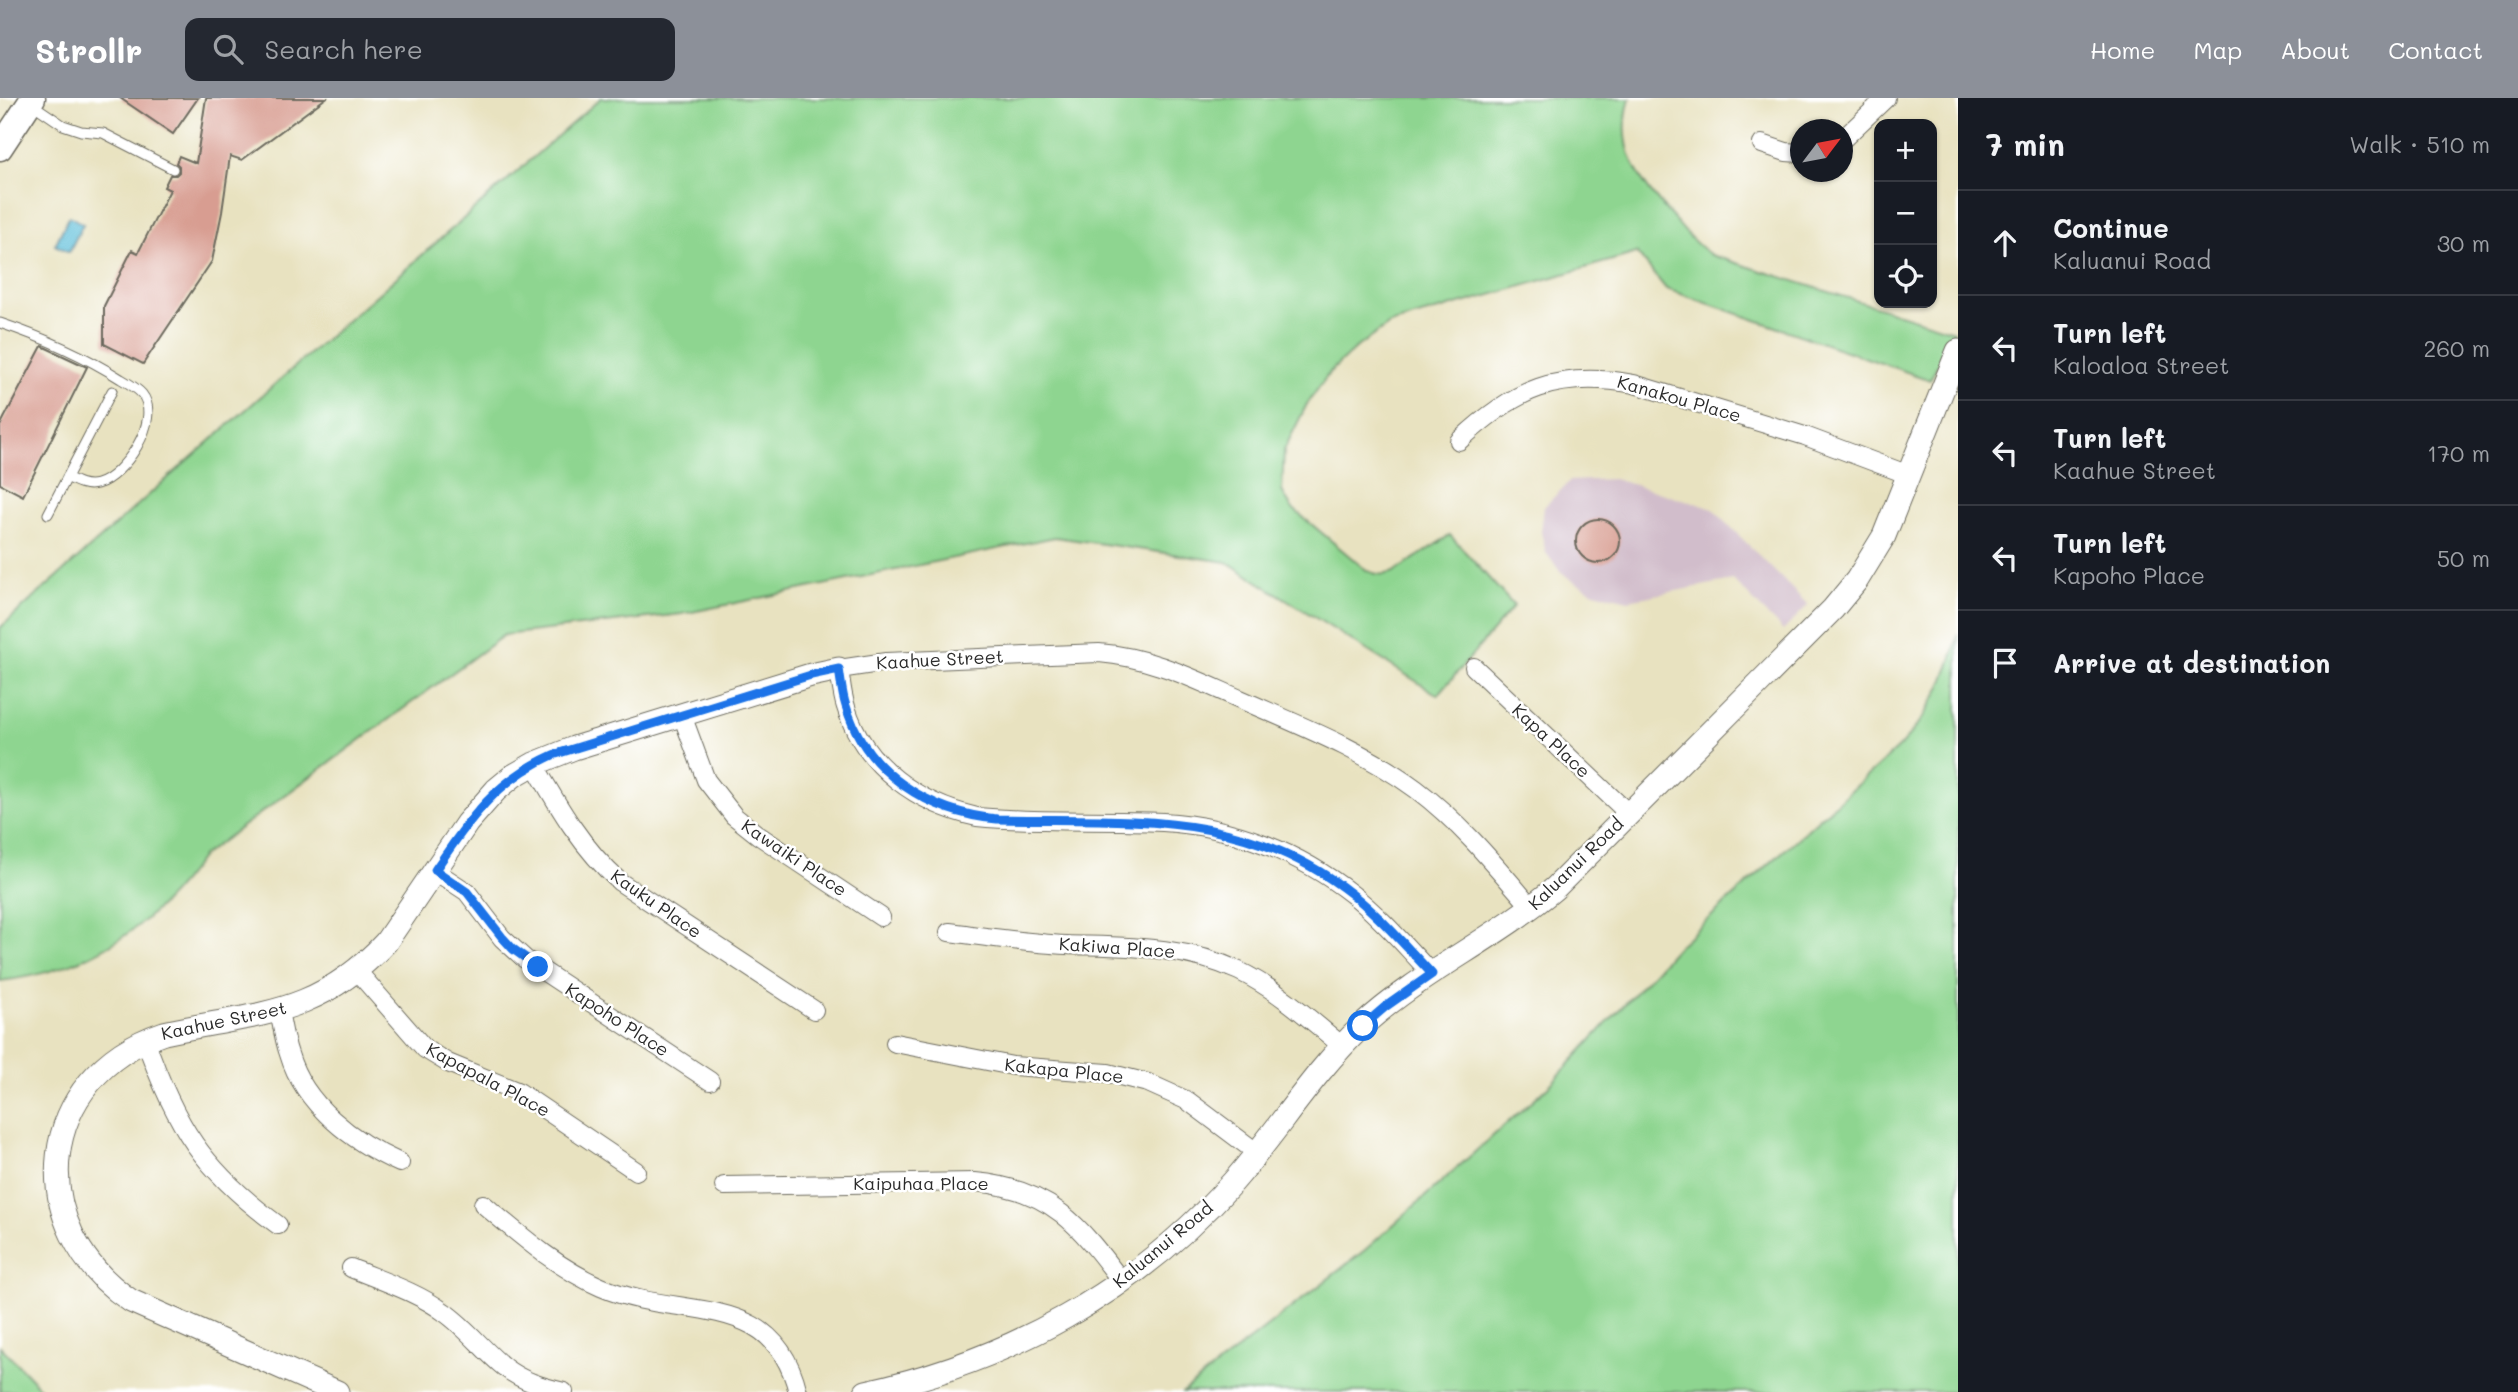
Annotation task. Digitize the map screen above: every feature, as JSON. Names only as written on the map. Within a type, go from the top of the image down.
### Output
[{"type":"main road","points":[[0,148],[32,100]]},
{"type":"street","points":[[1853,130],[1886,98]]},
{"type":"street","points":[[1762,144],[1790,151]]},
{"type":"street","name":"Kaluanui Road","points":[[866,1392],[941,1373],[1012,1346],[1079,1311],[1122,1282],[1176,1239],[1234,1181],[1342,1046],[1385,1007],[1492,937],[1532,908],[1564,879],[1846,595],[1878,547],[1958,351]]},
{"type":"street","name":"Kanakou Place","points":[[1459,441],[1492,412],[1527,391],[1567,381],[1608,379],[1634,384],[1805,436],[1909,475]]},
{"type":"street","name":"Kaahue Street","points":[[337,1392],[131,1301],[98,1275],[74,1241],[65,1222],[57,1181],[60,1142],[74,1105],[97,1073],[128,1048],[145,1039],[174,1031],[279,1011],[323,993],[357,971],[386,942],[481,806],[496,790],[534,764],[574,748],[811,675],[839,669],[886,662],[1090,653],[1134,657],[1166,667],[1337,742],[1392,772],[1439,807],[1460,827],[1532,908]]},
{"type":"street","name":"Kapa Place","points":[[1474,667],[1629,814]]},
{"type":"street","points":[[839,669],[846,706],[863,743],[889,774],[921,798],[948,810],[977,817],[1163,822],[1222,831],[1250,839],[1305,863],[1354,896],[1432,974]]},
{"type":"street","name":"Kawaiki Place","points":[[682,715],[706,780],[734,816],[758,835],[881,916]]},
{"type":"street","name":"Kauku Place","points":[[534,764],[576,834],[603,866],[620,881],[814,1010]]},
{"type":"street","name":"Kapoho Place","points":[[435,870],[467,892],[502,937],[525,959],[710,1081]]},
{"type":"street","name":"Kakiwa Place","points":[[949,932],[1063,945],[1154,947],[1194,955],[1260,982],[1342,1046]]},
{"type":"street","name":"Kapapala Place","points":[[357,971],[414,1038],[436,1056],[526,1097],[636,1171]]},
{"type":"street","points":[[279,1011],[296,1074],[316,1102],[354,1138],[400,1163]]},
{"type":"street","points":[[145,1039],[167,1095],[196,1148],[229,1186],[278,1225]]},
{"type":"street","name":"Kakapa Place","points":[[895,1043],[1013,1066],[1128,1076],[1188,1101],[1256,1152]]},
{"type":"street","name":"Kaipuhaa Place","points":[[724,1186],[975,1182],[1007,1186],[1038,1198],[1071,1220],[1088,1237],[1122,1282]]},
{"type":"street","points":[[483,1205],[542,1252],[602,1288],[650,1302],[730,1316],[760,1328],[781,1348],[791,1368],[798,1392]]},
{"type":"street","points":[[351,1268],[428,1301],[459,1323],[516,1376],[538,1386],[564,1392]]},
{"type":"lane","points":[[32,100],[63,125],[81,131],[103,133],[173,169]]},
{"type":"lane","points":[[0,323],[26,331],[94,362],[137,390],[149,406],[150,417],[143,438],[122,465],[104,481],[87,485],[67,477]]},
{"type":"lane","points":[[48,514],[112,391]]},
{"type":"shaded area","points":[[1614,479],[1712,508],[1808,605],[1783,631],[1733,580],[1629,600],[1594,592],[1570,579],[1546,553],[1541,532],[1544,507],[1570,481]]},
{"type":"green space","points":[[601,98],[1630,98],[1626,117],[1628,150],[1641,178],[1691,238],[1711,255],[1954,331],[1930,380],[1666,289],[1637,253],[1390,324],[1358,346],[1330,372],[1307,404],[1284,450],[1282,491],[1291,507],[1366,570],[1376,574],[1394,572],[1450,535],[1514,606],[1438,695],[1227,562],[1055,537],[682,614],[504,635],[202,856],[162,904],[115,942],[62,967],[32,976],[0,981],[0,628]]},
{"type":"green space","points":[[1958,634],[1958,1392],[1183,1392],[1365,1250],[1551,1084],[1677,947],[1898,748],[1920,723],[1937,696]]},
{"type":"green space","points":[[0,1346],[44,1392],[0,1391]]},
{"type":"water","points":[[69,216],[83,224],[69,252],[55,245]]},
{"type":"building","points":[[120,98],[198,98],[173,134]]},
{"type":"building","points":[[206,98],[326,98],[242,160],[230,156],[212,261],[143,364],[104,344],[104,306],[132,250],[138,253],[170,190],[164,187],[170,175],[179,172],[176,163],[179,156],[196,163]]},
{"type":"building","points":[[42,346],[87,367],[23,496],[0,484],[0,426]]},
{"type":"building","points":[[1598,519],[1614,525],[1620,541],[1614,557],[1598,563],[1582,557],[1576,541],[1582,525]]},
{"type":"route","points":[[538,967],[513,949],[467,892],[435,870],[467,823],[496,790],[513,776],[553,755],[811,675],[839,669],[846,706],[863,743],[875,759],[904,787],[939,806],[958,813],[997,819],[1163,822],[1192,825],[1222,831],[1278,849],[1330,878],[1376,915],[1432,974],[1363,1026]]}]
